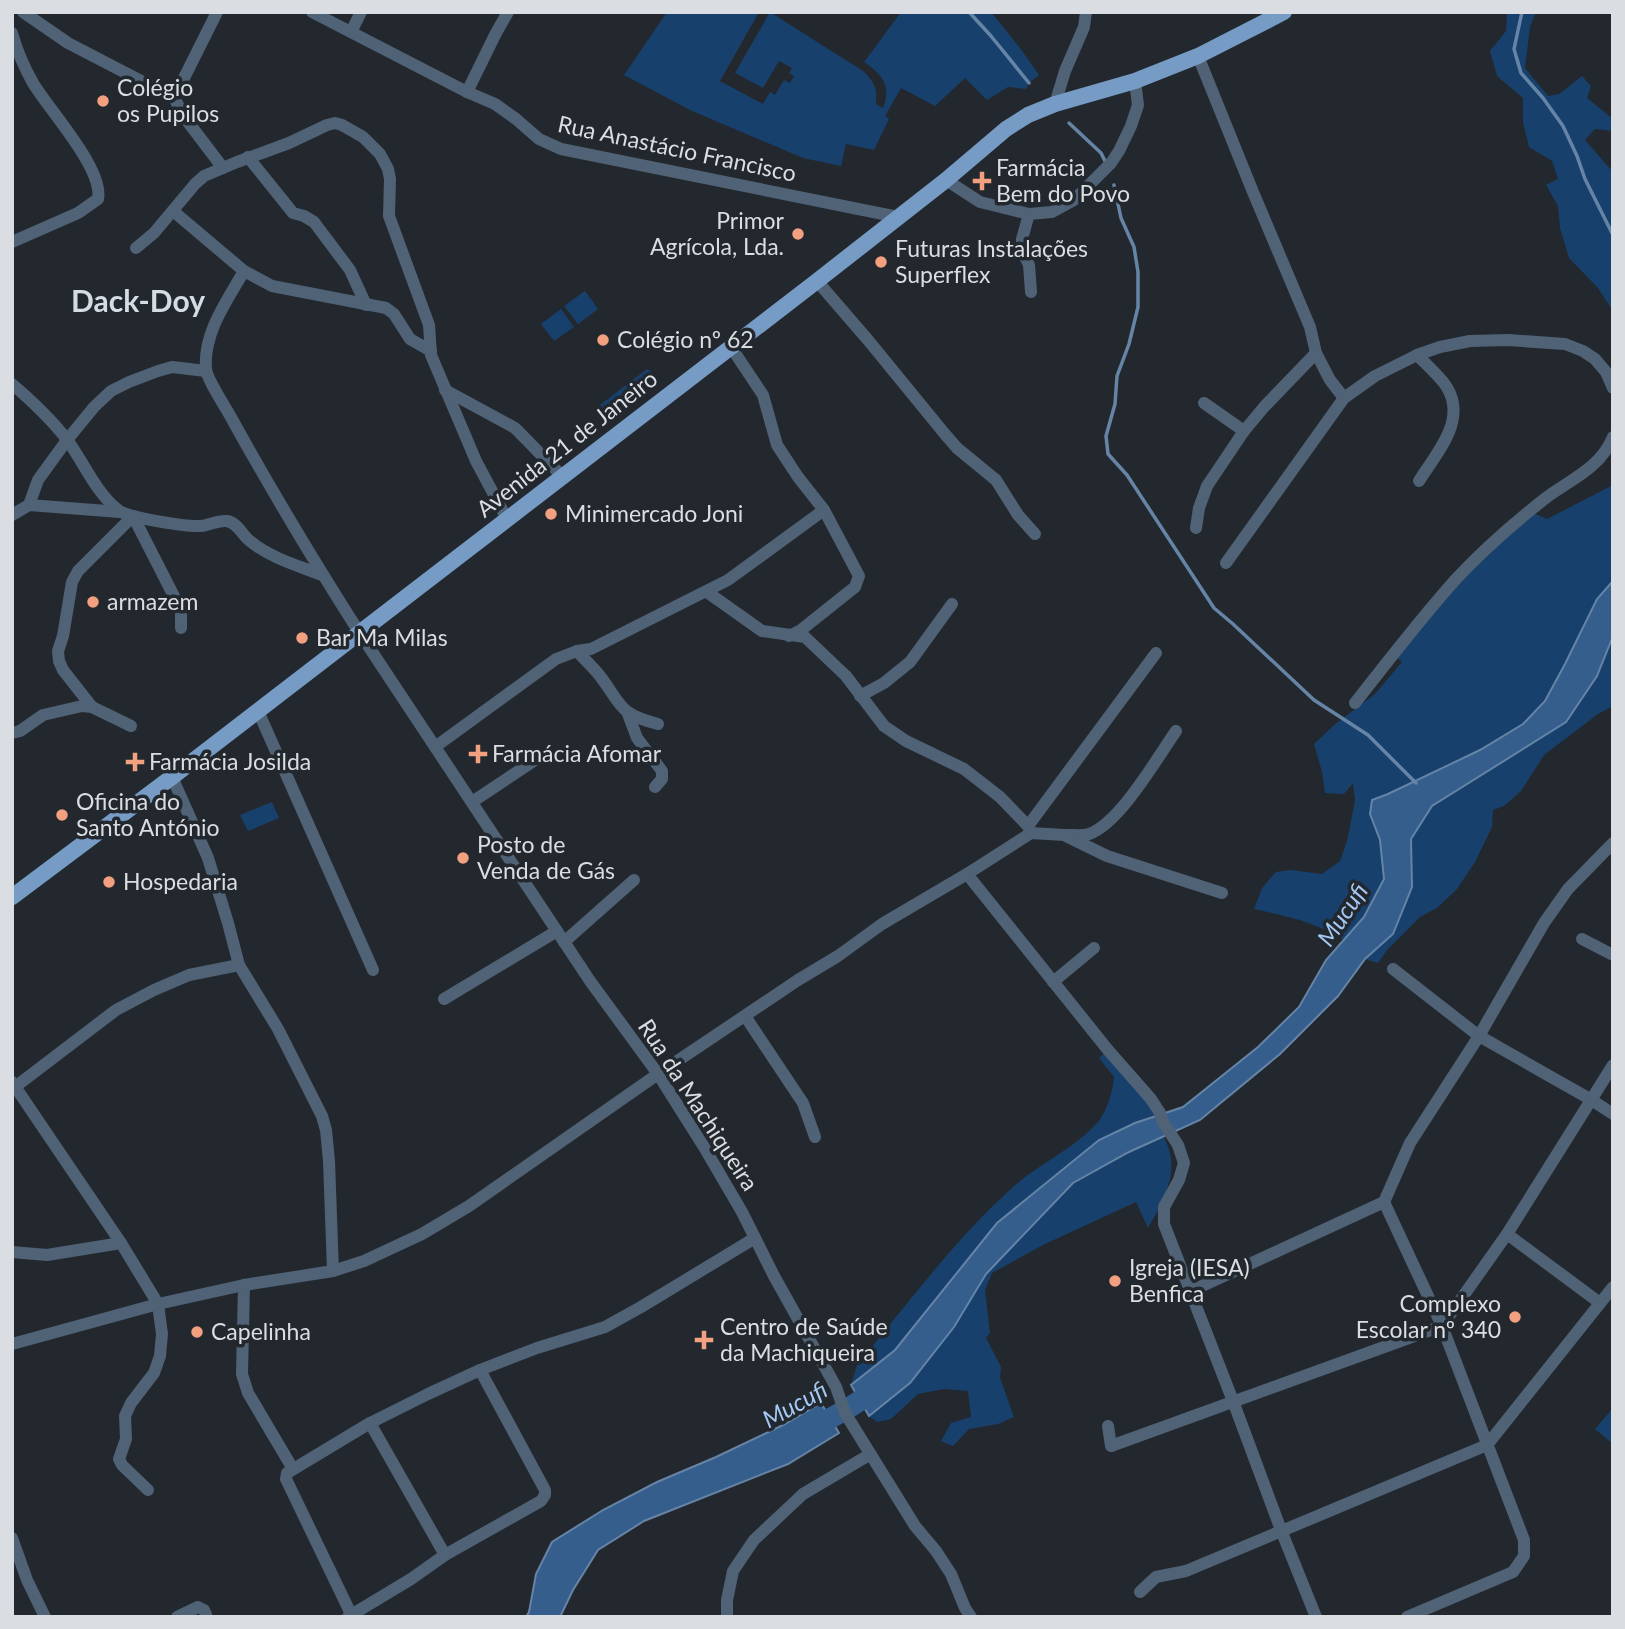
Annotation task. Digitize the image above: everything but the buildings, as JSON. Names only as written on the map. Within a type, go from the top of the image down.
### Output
[{"type":"main road","name":"Avenida 21 de Janeiro","points":[[12,897],[817,281],[946,180],[1006,129],[1028,115],[1055,104],[1135,81],[1198,56],[1276,14]]},
{"type":"street","points":[[23,12],[68,43],[174,98],[185,118],[223,168]]},
{"type":"street","points":[[174,98],[217,12]]},
{"type":"street","name":"Rua Anastácio Francisco","points":[[312,12],[495,104],[539,139],[561,149],[898,218]]},
{"type":"street","points":[[351,32],[361,12]]},
{"type":"street","points":[[467,92],[509,12]]},
{"type":"street","points":[[1055,104],[1065,71],[1084,27],[1086,12]]},
{"type":"street","points":[[12,33],[19,56],[34,85],[85,156],[99,191],[98,199],[78,213],[12,242]]},
{"type":"street","points":[[1198,56],[1310,327],[1316,354],[1330,380],[1344,398]]},
{"type":"street","points":[[946,180],[981,202],[1029,214],[1052,212],[1074,200],[1111,163],[1125,141],[1139,105],[1135,81]]},
{"type":"street","points":[[136,248],[154,233],[204,176],[335,123],[363,137],[380,153],[388,169],[390,216],[429,325],[430,351],[476,461],[507,519]]},
{"type":"street","points":[[248,158],[293,213],[314,222],[350,270],[366,304]]},
{"type":"street","points":[[173,211],[244,271],[272,286],[386,308],[394,314],[410,340],[430,351]]},
{"type":"street","points":[[1029,214],[1022,250],[1029,265],[1031,292]]},
{"type":"street","points":[[29,505],[38,480],[94,407],[111,391],[172,367],[206,371],[207,343],[244,271]]},
{"type":"street","points":[[817,281],[950,440],[996,480],[1018,515],[1035,534]]},
{"type":"street","points":[[1226,563],[1344,398],[1375,376],[1417,355],[1470,341],[1508,340],[1565,344],[1595,359],[1606,372],[1613,388]]},
{"type":"street","points":[[731,346],[763,395],[777,445],[824,510],[859,576],[855,587],[801,630],[789,636]]},
{"type":"street","points":[[1196,528],[1199,508],[1207,486],[1244,431],[1316,354]]},
{"type":"street","points":[[1417,355],[1443,382],[1451,395],[1455,410],[1452,429],[1419,481]]},
{"type":"street","name":"Rua da Machiqueira","points":[[206,371],[322,575],[560,937],[659,1074],[717,1168],[836,1387],[845,1413],[915,1526],[951,1574],[971,1617]]},
{"type":"street","points":[[12,384],[67,440],[98,487],[120,512]]},
{"type":"street","points":[[445,390],[515,428],[562,476]]},
{"type":"street","points":[[1204,404],[1244,431]]},
{"type":"street","points":[[1355,703],[1456,579],[1487,547],[1555,491],[1589,470],[1608,448],[1613,437]]},
{"type":"street","points":[[12,515],[29,505],[120,512],[192,527],[229,521],[237,526],[250,542],[275,557],[322,575]]},
{"type":"street","points":[[435,747],[556,659],[591,649],[707,592],[728,580],[824,510]]},
{"type":"street","points":[[133,516],[181,610],[181,628]]},
{"type":"street","points":[[92,707],[59,661],[58,652],[72,582],[78,571],[133,516]]},
{"type":"street","points":[[707,592],[762,631],[805,637],[846,676],[884,726],[906,741],[964,769],[1000,797],[1029,830],[1064,835],[1088,834],[1109,822],[1123,807],[1176,731]]},
{"type":"street","points":[[860,696],[884,684],[910,662],[952,604]]},
{"type":"street","points":[[577,651],[600,675],[616,701],[628,714],[637,738],[662,771],[662,779],[655,787]]},
{"type":"street","points":[[12,1344],[158,1304],[244,1285],[332,1271],[364,1261],[469,1206],[798,980],[838,956],[882,924],[967,874],[1029,830],[1156,653]]},
{"type":"street","points":[[12,733],[20,732],[43,715],[82,706],[92,707],[131,726]]},
{"type":"street","points":[[258,711],[373,970]]},
{"type":"street","points":[[628,714],[658,724]]},
{"type":"street","points":[[472,803],[541,756]]},
{"type":"street","points":[[172,777],[208,858],[239,965],[278,1029],[322,1116],[326,1130],[332,1271]]},
{"type":"street","points":[[1064,835],[1107,856],[1222,893]]},
{"type":"street","points":[[1189,1292],[1384,1202],[1410,1143],[1479,1036],[1544,923],[1568,889],[1613,842]]},
{"type":"street","points":[[967,874],[1108,1050],[1151,1099],[1178,1145],[1184,1163],[1179,1180],[1164,1208],[1164,1224],[1316,1617]]},
{"type":"street","points":[[444,999],[560,937],[634,880]]},
{"type":"street","points":[[1582,939],[1613,955]]},
{"type":"street","points":[[1053,982],[1094,948]]},
{"type":"street","points":[[148,1490],[119,1459],[126,1439],[125,1416],[131,1403],[154,1373],[160,1356],[162,1334],[158,1304],[121,1243],[14,1084],[116,1010],[189,975],[239,965]]},
{"type":"street","points":[[1393,969],[1479,1036],[1613,1114]]},
{"type":"street","points":[[745,1016],[803,1102],[814,1137]]},
{"type":"street","points":[[1108,1426],[1111,1446],[1442,1326],[1507,1234],[1613,1065]]},
{"type":"street","points":[[1384,1202],[1442,1326],[1524,1540],[1524,1556],[1513,1572],[1407,1617]]},
{"type":"street","points":[[1507,1234],[1600,1303]]},
{"type":"street","points":[[480,1370],[545,1494],[541,1501],[445,1555],[411,1579],[349,1615],[286,1479],[288,1473],[370,1423],[480,1370],[537,1348],[606,1327],[755,1238]]},
{"type":"street","points":[[12,1252],[47,1255],[121,1243]]},
{"type":"street","points":[[244,1285],[242,1374],[248,1393],[293,1469]]},
{"type":"street","points":[[1140,1592],[1156,1577],[1186,1571],[1487,1445],[1613,1287]]},
{"type":"street","points":[[370,1423],[445,1555]]},
{"type":"street","points":[[727,1617],[727,1600],[733,1571],[754,1540],[803,1494],[869,1455]]},
{"type":"street","points":[[12,1538],[27,1580],[45,1617]]},
{"type":"street","points":[[177,1617],[198,1607],[204,1610],[207,1617]]},
{"type":"shaded area","points":[[667,12],[759,12],[720,81],[763,104],[770,92],[775,95],[784,80],[790,83],[794,76],[789,73],[792,68],[779,61],[763,88],[735,73],[770,12],[863,71],[874,86],[876,104],[883,108],[886,100],[884,81],[864,62],[901,12],[991,12],[1039,75],[1026,89],[1008,87],[987,100],[965,78],[935,106],[901,88],[885,116],[889,119],[874,150],[846,144],[841,166],[803,158],[690,110],[624,75]]},
{"type":"shaded area","points":[[1507,12],[1536,12],[1530,27],[1525,68],[1548,96],[1559,94],[1582,76],[1591,86],[1587,98],[1613,119],[1613,131],[1595,129],[1585,140],[1613,172],[1613,311],[1598,288],[1569,258],[1560,228],[1558,206],[1546,185],[1558,179],[1552,161],[1529,147],[1523,122],[1523,98],[1497,76],[1490,51],[1506,31]]},
{"type":"shaded area","points":[[585,291],[598,309],[578,324],[564,306]]},
{"type":"shaded area","points":[[561,309],[574,327],[554,341],[541,324]]},
{"type":"shaded area","points":[[647,369],[657,375],[604,415],[600,405]]},
{"type":"shaded area","points":[[1613,485],[1613,581],[1597,599],[1545,701],[1523,724],[1480,750],[1372,800],[1370,814],[1380,840],[1384,879],[1364,917],[1344,940],[1311,924],[1254,909],[1262,888],[1276,872],[1290,870],[1322,874],[1340,861],[1355,801],[1353,783],[1344,794],[1325,793],[1314,744],[1375,694],[1402,662],[1397,658],[1456,579],[1533,513],[1547,519]]},
{"type":"shaded area","points":[[1613,581],[1613,636],[1597,676],[1566,722],[1432,806],[1411,839],[1412,887],[1393,934],[1365,959],[1338,996],[1280,1054],[1200,1120],[1129,1152],[1073,1183],[986,1274],[954,1327],[910,1383],[869,1416],[851,1385],[895,1350],[997,1223],[1099,1140],[1135,1123],[1183,1107],[1258,1047],[1299,1007],[1326,960],[1364,917],[1384,879],[1380,840],[1370,814],[1372,800],[1480,750],[1523,724],[1545,701],[1597,599]]},
{"type":"shaded area","points":[[1613,636],[1613,706],[1598,714],[1544,755],[1521,791],[1504,806],[1493,810],[1492,827],[1475,862],[1457,889],[1437,908],[1420,917],[1387,950],[1378,963],[1365,959],[1393,934],[1412,887],[1411,839],[1432,806],[1524,747],[1597,676]]},
{"type":"shaded area","points":[[272,802],[279,818],[248,831],[240,815]]},
{"type":"shaded area","points":[[1108,1050],[1160,1113],[1099,1140],[997,1223],[895,1350],[851,1385],[857,1365],[932,1273],[991,1207],[1034,1171],[1079,1140],[1098,1122],[1107,1107],[1114,1077],[1099,1058]]},
{"type":"shaded area","points":[[1164,1137],[1170,1153],[1171,1173],[1162,1201],[1148,1228],[1136,1202],[1043,1245],[992,1273],[985,1290],[990,1333],[986,1338],[1001,1367],[1000,1378],[1014,1417],[998,1424],[969,1429],[953,1446],[941,1441],[951,1423],[971,1417],[968,1391],[944,1389],[918,1394],[891,1419],[877,1422],[869,1416],[910,1383],[954,1327],[986,1274],[1073,1183],[1129,1152]]},
{"type":"shaded area","points":[[821,1403],[839,1433],[788,1464],[644,1521],[598,1550],[560,1617],[526,1617],[536,1574],[552,1542],[603,1510],[657,1482],[783,1425]]},
{"type":"shaded area","points":[[1613,1408],[1613,1444],[1595,1429]]},
{"type":"waterway","points":[[969,12],[1029,83]]},
{"type":"waterway","points":[[1522,12],[1514,49],[1521,73],[1563,126],[1585,179],[1613,235]]},
{"type":"waterway","points":[[1069,123],[1101,153],[1106,163]]},
{"type":"waterway","points":[[1114,185],[1121,218],[1134,247],[1138,272],[1138,307],[1129,344],[1117,376],[1115,404],[1106,436],[1108,454],[1127,475],[1214,608],[1314,700],[1368,735],[1416,783]]},
{"type":"waterway","name":"Mucufi","points":[[806,1431],[855,1404],[882,1383]]},
{"type":"place","name":"Colégio os Pupilos","points":[[103,101]]},
{"type":"place","name":"Farmácia Bem do Povo","points":[[982,181]]},
{"type":"place","name":"Primor Agrícola, Lda.","points":[[798,234]]},
{"type":"place","name":"Futuras Instalações Superflex","points":[[881,262]]},
{"type":"place","name":"Colégio nº 62","points":[[603,340]]},
{"type":"place","name":"Minimercado Joni","points":[[551,514]]},
{"type":"place","name":"armazem","points":[[93,602]]},
{"type":"place","name":"Bar Ma Milas","points":[[302,638]]},
{"type":"place","name":"Farmácia Afomar","points":[[478,754]]},
{"type":"place","name":"Farmácia Josilda","points":[[135,762]]},
{"type":"place","name":"Oficina do Santo António","points":[[62,815]]},
{"type":"place","name":"Posto de Venda de Gás","points":[[463,858]]},
{"type":"place","name":"Hospedaria","points":[[109,882]]},
{"type":"place","name":"Igreja (IESA) Benfica","points":[[1115,1281]]},
{"type":"place","name":"Complexo Escolar nº 340","points":[[1515,1317]]},
{"type":"place","name":"Capelinha","points":[[197,1332]]},
{"type":"place","name":"Centro de Saúde da Machiqueira","points":[[704,1340]]},
{"type":"district","name":"Dack-Doy","points":[[138,302]]}]
